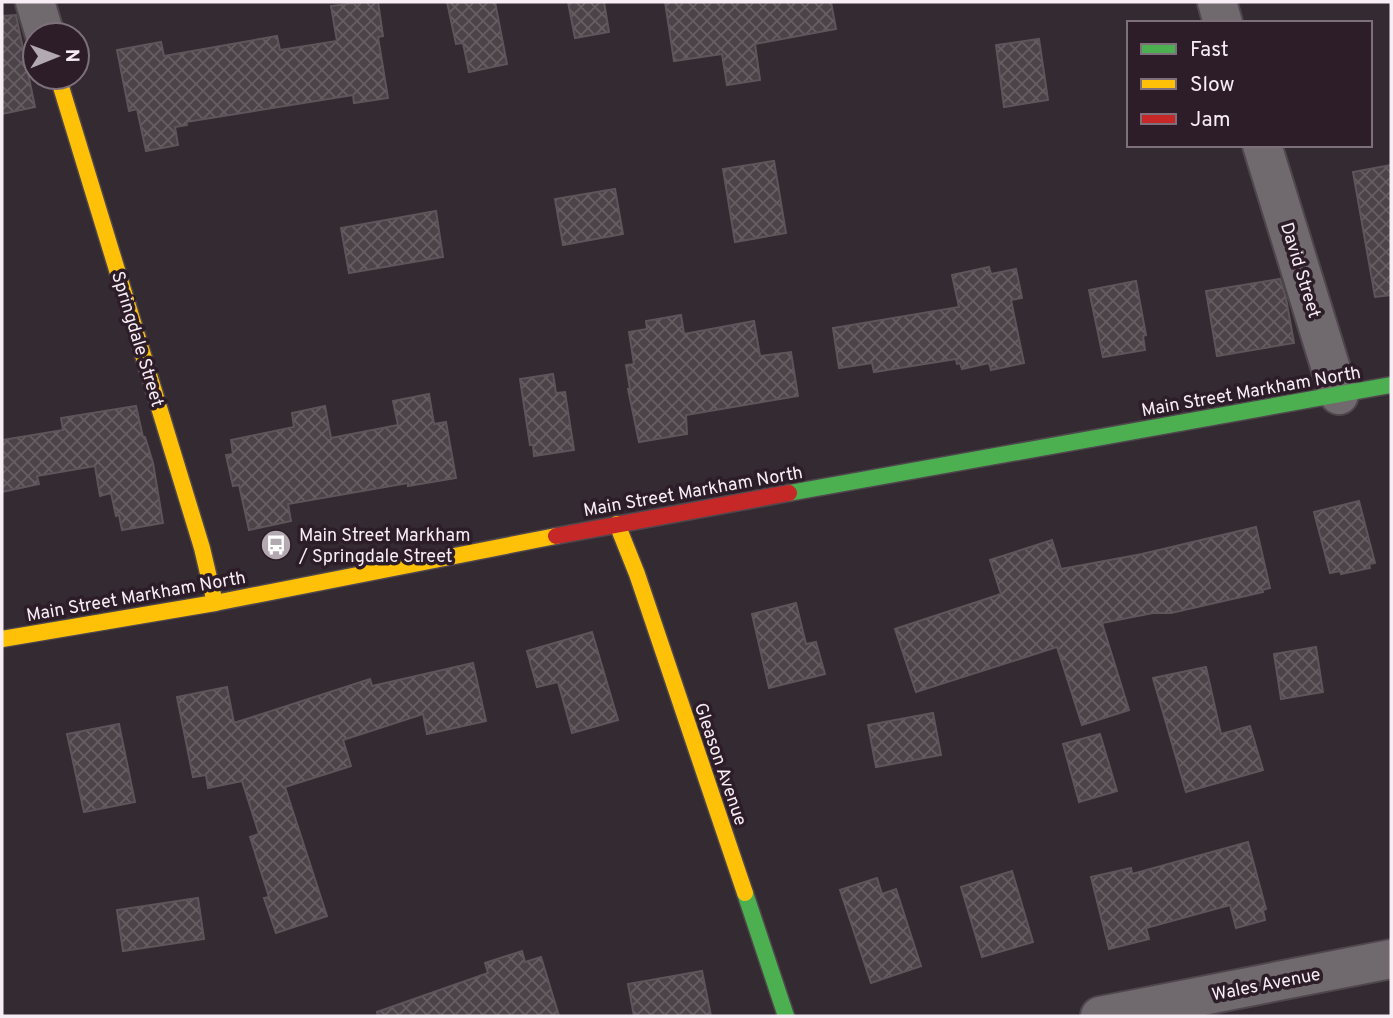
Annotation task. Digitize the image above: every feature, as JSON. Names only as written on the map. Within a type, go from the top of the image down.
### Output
[{"type":"main road","name":"Springdale Street","points":[[62,91],[202,548],[215,603]]},
{"type":"main road","name":"Main Street Markham North","points":[[2,639],[215,603],[617,524],[1391,385]]},
{"type":"main road","name":"Gleason Avenue","points":[[617,524],[637,574],[786,1016]]},
{"type":"street","points":[[2,5],[22,2]]},
{"type":"street","points":[[35,2],[41,21]]},
{"type":"street","points":[[1217,2],[1222,21]]},
{"type":"street","name":"David Street","points":[[1263,147],[1339,395]]},
{"type":"street","name":"Wales Avenue","points":[[1100,1016],[1391,959]]},
{"type":"building","points":[[378,2],[383,36],[378,37],[388,98],[354,103],[353,95],[186,122],[187,125],[175,127],[178,145],[146,151],[137,109],[129,111],[117,50],[161,42],[164,56],[277,36],[280,50],[337,41],[331,6]]},
{"type":"building","points":[[447,2],[495,2],[507,64],[469,72],[463,43],[456,44]]},
{"type":"building","points":[[568,2],[604,2],[609,32],[575,38]]},
{"type":"building","points":[[665,2],[831,2],[836,29],[755,44],[760,80],[727,85],[722,54],[674,61]]},
{"type":"building","points":[[16,15],[21,39],[21,91],[32,91],[35,107],[2,114],[2,16]]},
{"type":"building","points":[[1039,39],[1048,100],[1004,107],[996,45]]},
{"type":"building","points":[[774,161],[786,233],[735,242],[723,169]]},
{"type":"building","points":[[1391,165],[1391,295],[1375,297],[1353,172]]},
{"type":"building","points":[[615,189],[623,234],[563,245],[555,199]]},
{"type":"building","points":[[436,211],[443,257],[349,273],[341,228]]},
{"type":"building","points":[[989,267],[991,274],[1016,269],[1022,298],[1011,300],[1024,363],[991,370],[989,363],[962,369],[956,359],[874,372],[872,363],[839,368],[833,328],[959,307],[952,275]]},
{"type":"building","points":[[1280,279],[1294,343],[1217,356],[1206,291]]},
{"type":"building","points":[[1136,281],[1146,335],[1143,336],[1145,350],[1103,357],[1089,290]]},
{"type":"building","points":[[681,315],[684,334],[754,321],[760,356],[791,352],[798,396],[686,415],[687,434],[639,442],[628,389],[626,365],[634,364],[629,332],[647,329],[646,321]]},
{"type":"building","points":[[553,374],[556,393],[565,392],[574,450],[534,456],[520,379]]},
{"type":"building","points":[[429,394],[434,424],[446,422],[456,478],[408,486],[408,483],[288,504],[291,521],[249,530],[239,485],[233,486],[226,455],[233,454],[231,440],[294,427],[292,413],[325,406],[331,438],[398,425],[393,401]]},
{"type":"building","points":[[136,406],[143,437],[153,463],[163,523],[122,530],[111,493],[100,496],[95,466],[37,476],[39,484],[2,492],[2,440],[63,430],[61,418]]},
{"type":"building","points":[[1359,501],[1375,563],[1369,564],[1370,568],[1341,574],[1340,571],[1330,573],[1314,512]]},
{"type":"building","points":[[1256,527],[1270,588],[1262,590],[1263,592],[1171,613],[1153,613],[1102,623],[1129,710],[1082,725],[1057,647],[916,692],[895,629],[1001,594],[990,560],[1052,540],[1061,569],[1142,554]]},
{"type":"building","points":[[796,603],[806,644],[816,642],[825,674],[769,688],[752,614]]},
{"type":"building","points":[[592,632],[618,720],[572,733],[558,682],[537,687],[527,651]]},
{"type":"building","points":[[1316,647],[1323,692],[1281,699],[1274,654]]},
{"type":"building","points":[[473,663],[486,721],[427,734],[423,714],[343,740],[351,766],[285,787],[327,916],[276,933],[264,898],[269,897],[250,837],[259,834],[242,781],[208,788],[206,775],[193,777],[177,697],[227,687],[234,723],[370,679],[372,686]]},
{"type":"building","points":[[1206,667],[1221,734],[1250,726],[1263,770],[1186,792],[1153,678]]},
{"type":"building","points":[[933,713],[941,755],[876,767],[868,725]]},
{"type":"building","points":[[119,724],[135,802],[84,812],[67,734]]},
{"type":"building","points":[[1100,734],[1117,791],[1079,802],[1063,744]]},
{"type":"building","points":[[1248,842],[1266,909],[1263,910],[1265,920],[1236,928],[1230,905],[1146,928],[1149,939],[1109,949],[1091,877],[1131,868],[1132,874]]},
{"type":"building","points":[[1012,871],[1033,942],[982,957],[961,887]]},
{"type":"building","points":[[877,878],[882,894],[896,889],[921,966],[871,983],[840,890]]},
{"type":"building","points":[[198,898],[204,939],[123,951],[117,910]]},
{"type":"building","points":[[522,951],[525,962],[541,957],[559,1016],[378,1016],[377,1012],[488,973],[485,963]]},
{"type":"building","points":[[702,971],[711,1016],[634,1016],[628,984]]},
{"type":"traffic: fast","points":[[789,493],[1391,385]]},
{"type":"traffic: fast","points":[[745,893],[786,1016]]},
{"type":"traffic: slow","points":[[62,91],[202,548],[215,603]]},
{"type":"traffic: slow","points":[[617,524],[637,574],[745,893]]},
{"type":"traffic: slow","points":[[2,639],[215,603],[556,536]]},
{"type":"traffic: jam","points":[[556,536],[789,493]]},
{"type":"place","name":"Main Street Markham / Springdale Street","points":[[276,545]]}]
